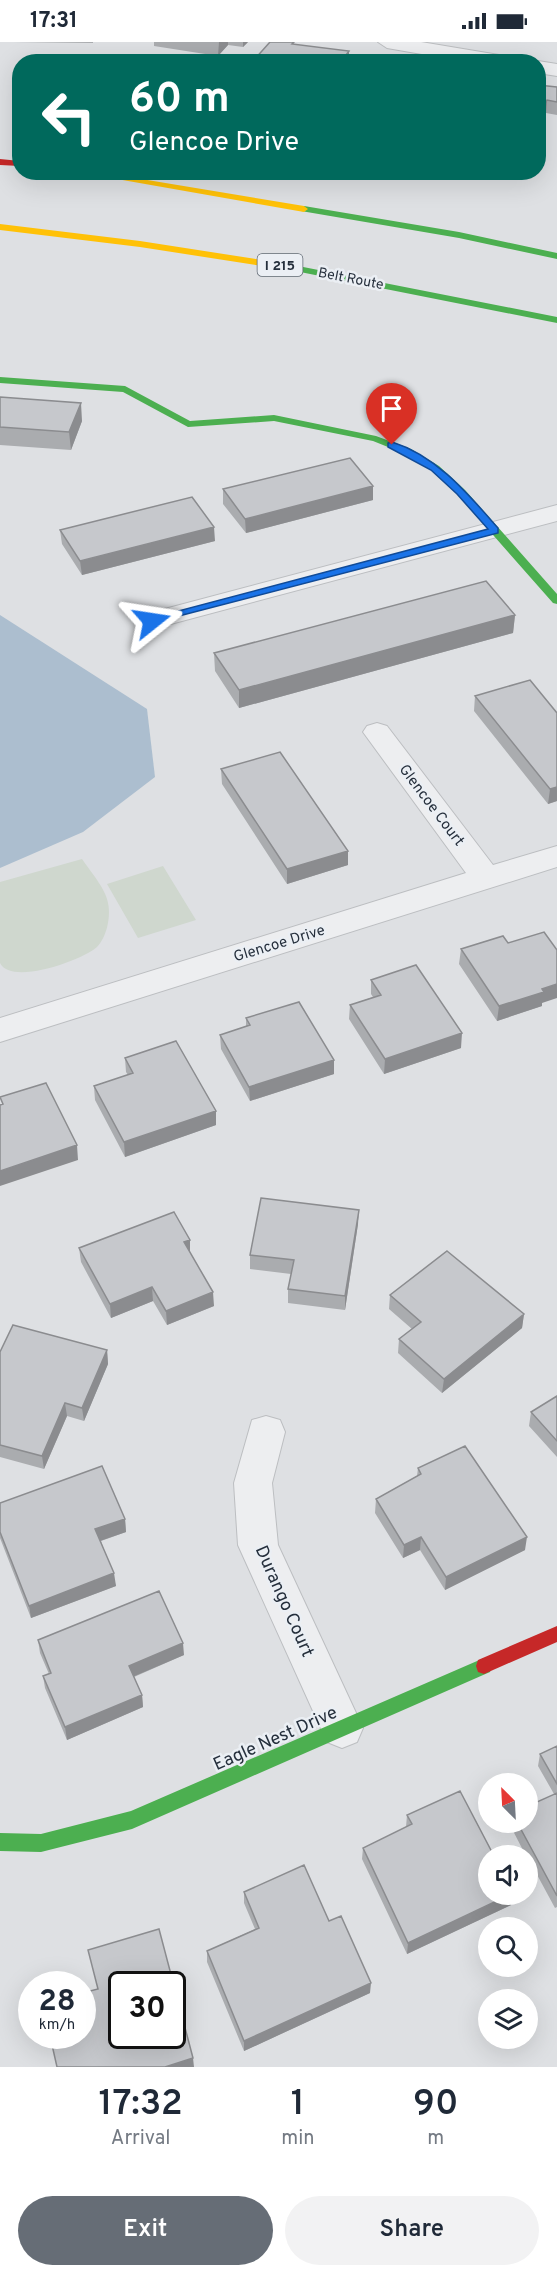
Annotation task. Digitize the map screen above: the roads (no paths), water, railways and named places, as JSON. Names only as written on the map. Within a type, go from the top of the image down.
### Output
[{"type":"main road","points":[[129,180],[459,235],[557,256]]},
{"type":"main road","name":"Belt Route","points":[[0,226],[157,246],[321,272],[557,320]]},
{"type":"main road","points":[[0,380],[124,389],[188,424],[274,418],[376,439],[407,451],[435,468],[461,492],[557,601]]},
{"type":"main road","name":"Eagle Nest Drive","points":[[0,1842],[40,1844],[132,1820],[557,1634]]},
{"type":"street","points":[[387,42],[458,54]]},
{"type":"street","points":[[152,621],[557,513]]},
{"type":"street","name":"Glencoe Court","points":[[377,732],[486,878]]},
{"type":"street","name":"Glencoe Drive","points":[[0,1030],[557,856]]},
{"type":"street","name":"Durango Court","points":[[266,1432],[253,1484],[258,1545],[342,1728]]},
{"type":"water","points":[[0,615],[147,709],[155,777],[83,832],[0,868]]}]
